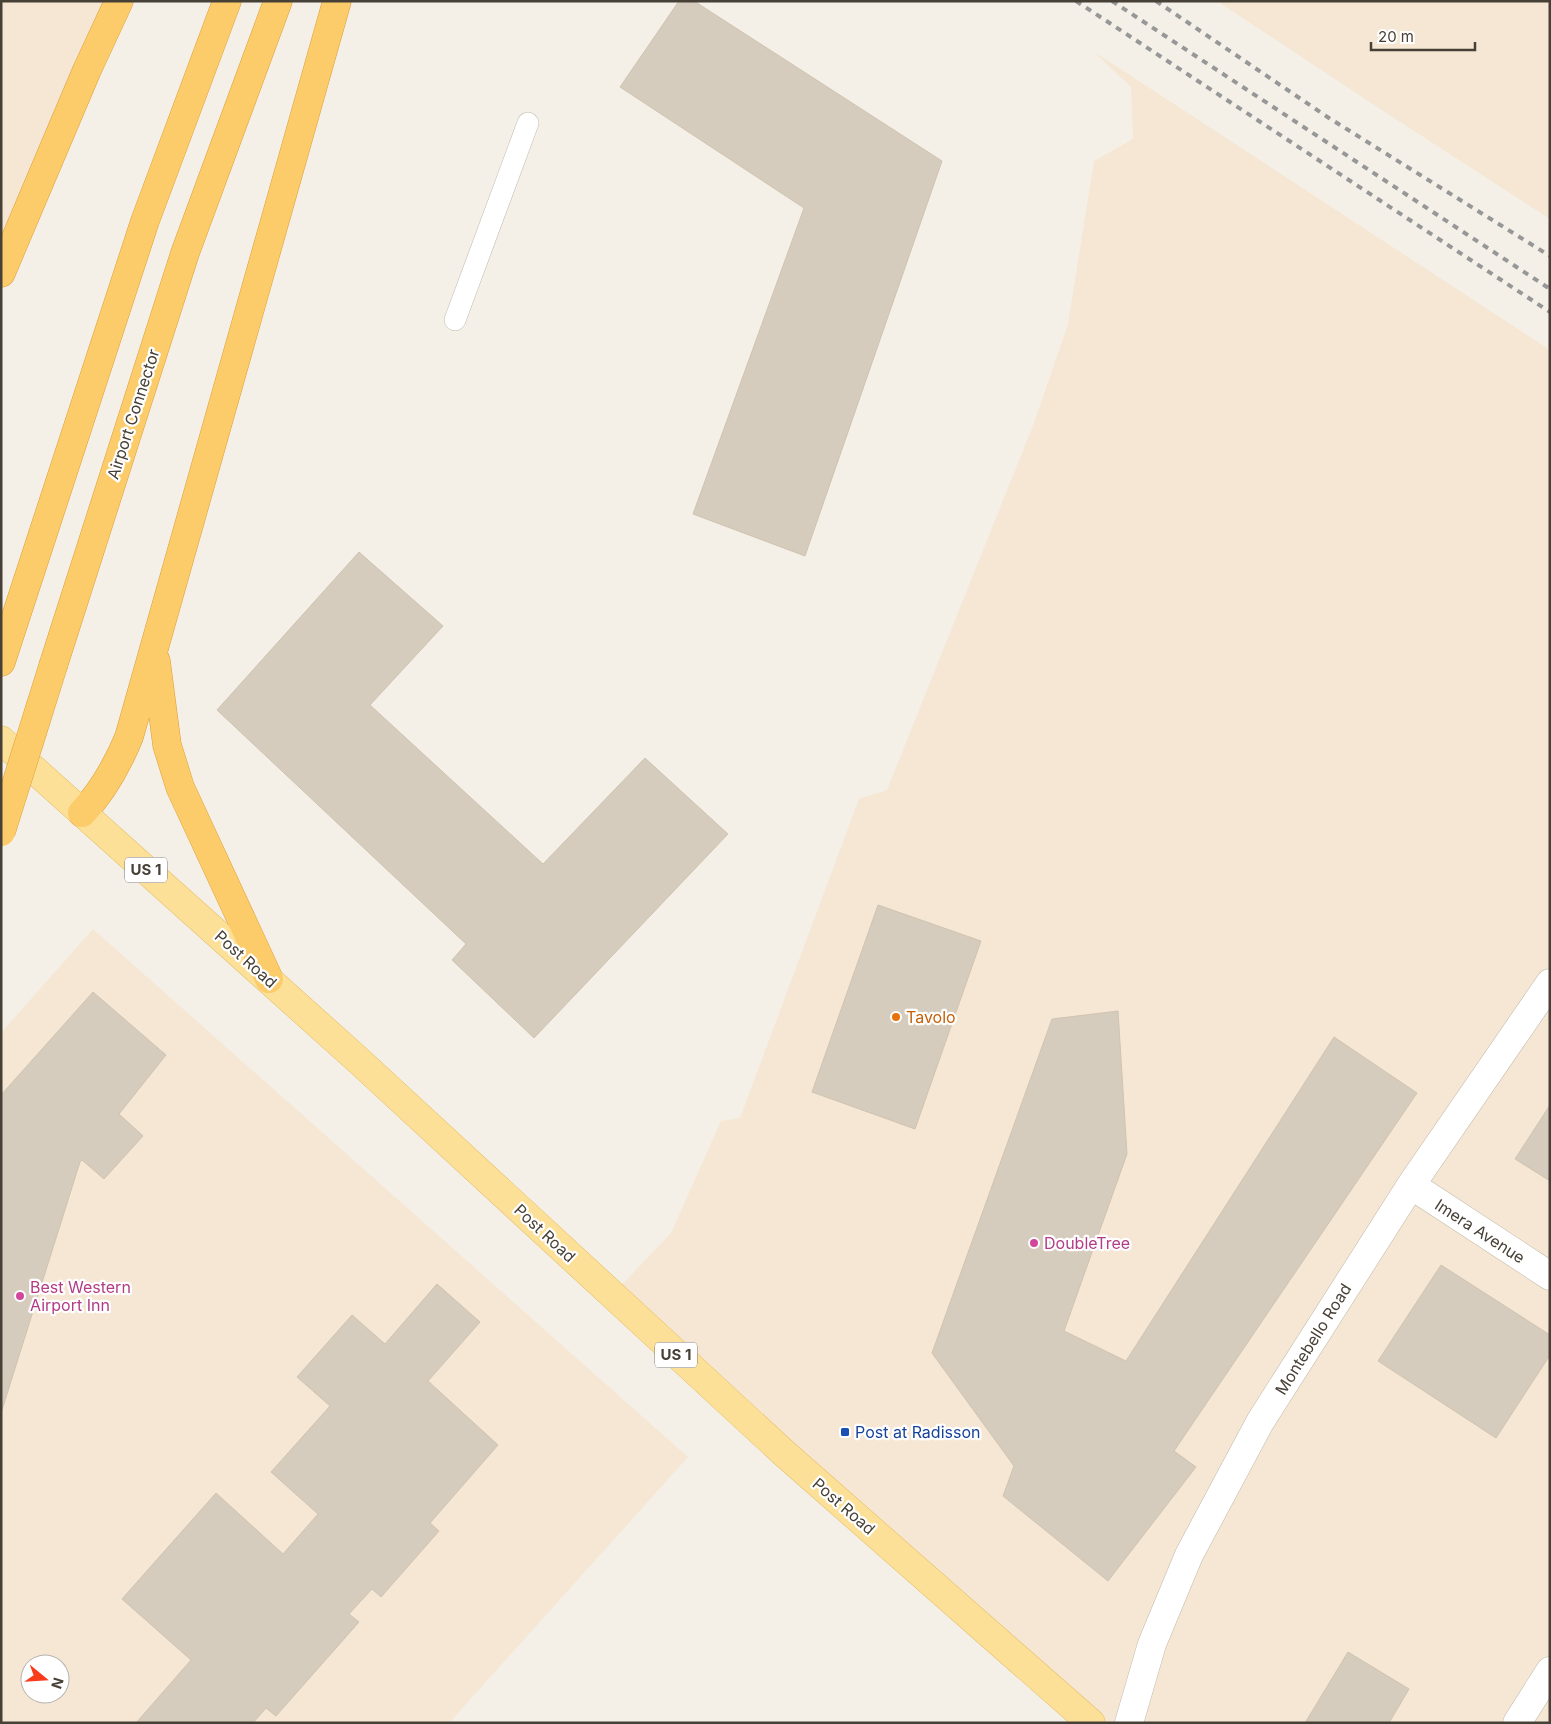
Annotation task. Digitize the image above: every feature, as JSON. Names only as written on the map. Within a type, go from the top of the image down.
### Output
[{"type":"highway","points":[[1,273],[83,78],[119,1]]},
{"type":"highway","points":[[1,662],[145,221],[227,1]]},
{"type":"highway","name":"Airport Connector","points":[[1,832],[185,253],[278,1]]},
{"type":"highway","points":[[82,813],[97,797],[120,758],[129,737],[337,1]]},
{"type":"highway","points":[[154,650],[167,745],[180,788],[268,979]]},
{"type":"main road","name":"Post Road","points":[[1,740],[268,979],[785,1454],[1091,1723]]},
{"type":"street","name":"Montebello Road","points":[[1129,1723],[1152,1644],[1189,1555],[1208,1516],[1260,1422],[1411,1185],[1550,983]]},
{"type":"street","name":"Imera Avenue","points":[[1411,1185],[1550,1276]]},
{"type":"street","points":[[1517,1723],[1550,1671]]},
{"type":"lane","points":[[455,320],[528,123]]},
{"type":"shaded area","points":[[1,1],[110,1],[1,238]]},
{"type":"shaded area","points":[[1217,1],[1550,1],[1550,219],[1371,103]]},
{"type":"shaded area","points":[[1093,51],[1550,350],[1550,1723],[1080,1723],[613,1294],[671,1233],[721,1121],[740,1118],[859,799],[887,790],[1034,423],[1068,324],[1094,161],[1133,139],[1131,87]]},
{"type":"shaded area","points":[[93,929],[688,1457],[449,1723],[1,1723],[1,1033]]},
{"type":"building","points":[[679,1],[694,1],[942,161],[805,556],[693,514],[804,208],[620,87]]},
{"type":"building","points":[[359,552],[443,626],[370,705],[543,864],[645,758],[728,834],[534,1038],[452,960],[466,944],[217,710]]},
{"type":"building","name":"Tavolo","points":[[878,905],[981,941],[915,1129],[812,1092]]},
{"type":"building","name":"Best Western Airport Inn","points":[[93,992],[166,1055],[119,1114],[143,1136],[104,1179],[82,1160],[80,1162],[1,1413],[1,1095]]},
{"type":"building","name":"DoubleTree","points":[[1118,1011],[1127,1154],[1064,1331],[1126,1361],[1334,1037],[1417,1093],[1174,1451],[1196,1467],[1108,1581],[1003,1496],[1014,1466],[932,1353],[1052,1019]]},
{"type":"building","points":[[1550,1105],[1550,1181],[1515,1159]]},
{"type":"building","points":[[1441,1265],[1550,1335],[1550,1355],[1496,1438],[1378,1361]]},
{"type":"building","points":[[437,1284],[480,1322],[428,1381],[498,1445],[430,1523],[439,1531],[381,1597],[372,1589],[349,1614],[359,1622],[276,1716],[266,1708],[253,1723],[136,1723],[191,1660],[122,1599],[216,1493],[283,1554],[318,1514],[271,1472],[330,1406],[297,1377],[352,1315],[385,1344]]},
{"type":"building","points":[[1348,1652],[1409,1689],[1389,1723],[1305,1723]]},
{"type":"railway","points":[[1076,1],[1550,312]]},
{"type":"railway","points":[[1112,1],[1550,289]]},
{"type":"railway","points":[[1156,1],[1329,118],[1550,256]]},
{"type":"place","name":"Tavolo","points":[[896,1017]]},
{"type":"place","name":"DoubleTree","points":[[1034,1243]]},
{"type":"place","name":"Best Western Airport Inn","points":[[20,1296]]},
{"type":"place","name":"Post at Radisson","points":[[845,1432]]}]
